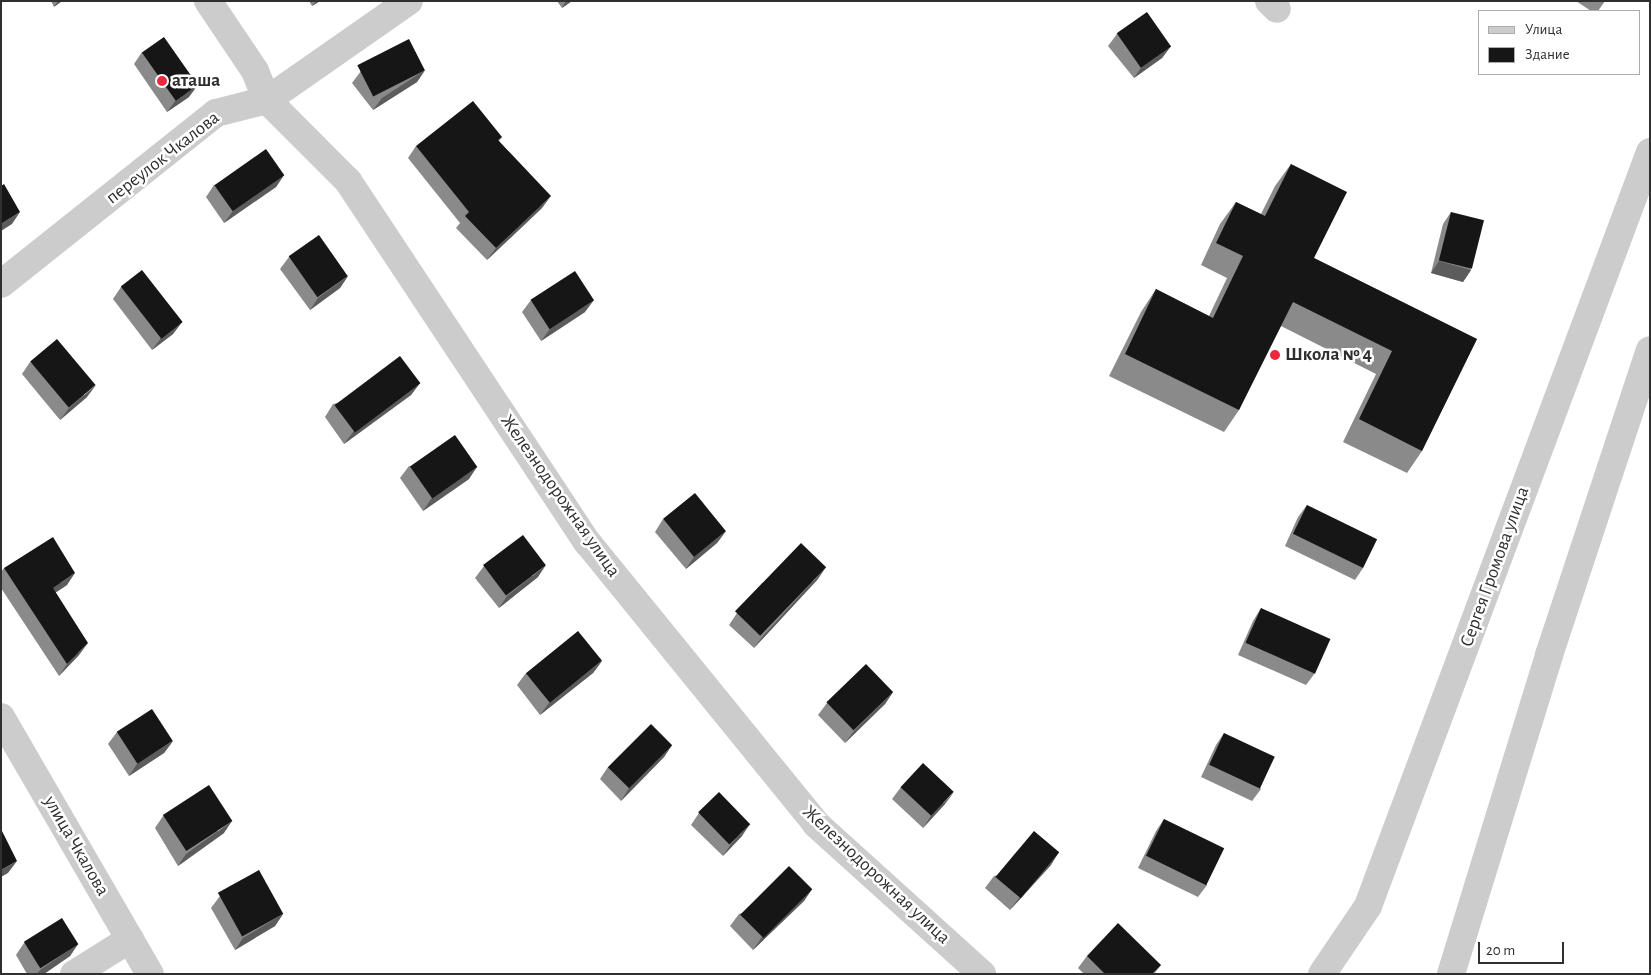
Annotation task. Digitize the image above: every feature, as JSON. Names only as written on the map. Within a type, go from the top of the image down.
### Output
[{"type":"street","name":"Железнодорожная улица","points":[[208,1],[255,71],[267,100],[348,182],[588,543],[816,824],[982,974]]},
{"type":"street","name":"переулок Чкалова","points":[[1,284],[216,113],[267,100],[409,1]]},
{"type":"street","name":"Сергея Громова улица","points":[[1322,974],[1368,906],[1650,152]]},
{"type":"street","points":[[1452,974],[1549,655],[1650,350]]},
{"type":"street","name":"улица Чкалова","points":[[1,717],[150,974]]},
{"type":"street","points":[[74,974],[130,940]]},
{"type":"building","points":[[1147,12],[1171,46],[1141,68],[1117,33]]},
{"type":"building","points":[[164,37],[198,85],[176,101],[142,52]]},
{"type":"building","points":[[409,39],[425,70],[373,97],[357,65]]},
{"type":"building","points":[[473,101],[502,137],[498,140],[551,196],[496,248],[465,216],[469,212],[416,146]]},
{"type":"building","points":[[266,149],[284,175],[233,211],[214,185]]},
{"type":"building","points":[[1291,164],[1347,192],[1314,258],[1477,339],[1422,451],[1359,419],[1392,351],[1293,302],[1239,410],[1125,354],[1156,289],[1213,318],[1243,256],[1216,243],[1236,202],[1265,216]]},
{"type":"building","points":[[4,184],[20,212],[1,224],[1,186]]},
{"type":"building","points":[[1451,212],[1484,220],[1472,269],[1439,261]]},
{"type":"building","points":[[319,235],[348,276],[317,297],[289,256]]},
{"type":"building","points":[[142,270],[183,322],[161,339],[121,287]]},
{"type":"building","points":[[575,271],[594,300],[550,329],[531,300]]},
{"type":"building","points":[[57,339],[96,385],[69,407],[30,361]]},
{"type":"building","points":[[400,356],[420,383],[355,433],[335,405]]},
{"type":"building","points":[[455,435],[477,467],[432,498],[410,467]]},
{"type":"building","points":[[695,493],[726,531],[694,557],[663,519]]},
{"type":"building","points":[[1307,505],[1377,539],[1363,568],[1293,534]]},
{"type":"building","points":[[523,535],[546,565],[506,595],[483,565]]},
{"type":"building","points":[[53,537],[75,573],[53,588],[88,643],[67,664],[4,568]]},
{"type":"building","points":[[801,543],[826,567],[760,636],[735,611]]},
{"type":"building","points":[[1261,608],[1330,639],[1315,674],[1246,643]]},
{"type":"building","points":[[578,631],[602,661],[550,703],[526,673]]},
{"type":"building","points":[[866,664],[893,692],[854,730],[826,702]]},
{"type":"building","points":[[152,709],[173,741],[137,764],[117,732]]},
{"type":"building","points":[[651,724],[672,745],[629,788],[608,767]]},
{"type":"building","points":[[1224,733],[1275,757],[1260,788],[1209,765]]},
{"type":"building","points":[[923,763],[954,792],[931,816],[900,787]]},
{"type":"building","points":[[209,785],[232,821],[186,851],[163,815]]},
{"type":"building","points":[[719,792],[750,824],[729,845],[698,812]]},
{"type":"building","points":[[1164,819],[1224,848],[1206,885],[1146,856]]},
{"type":"building","points":[[1,829],[17,861],[1,870]]},
{"type":"building","points":[[1034,831],[1059,852],[1021,898],[995,877]]},
{"type":"building","points":[[789,866],[812,889],[764,938],[740,915]]},
{"type":"building","points":[[259,870],[283,914],[242,937],[218,893]]},
{"type":"building","points":[[62,918],[78,944],[40,968],[24,942]]},
{"type":"building","points":[[1118,923],[1161,965],[1152,974],[1105,974],[1087,956]]},
{"type":"place","name":"аташа","points":[[162,81]]},
{"type":"place","name":"Школа № 4","points":[[1275,355]]}]
